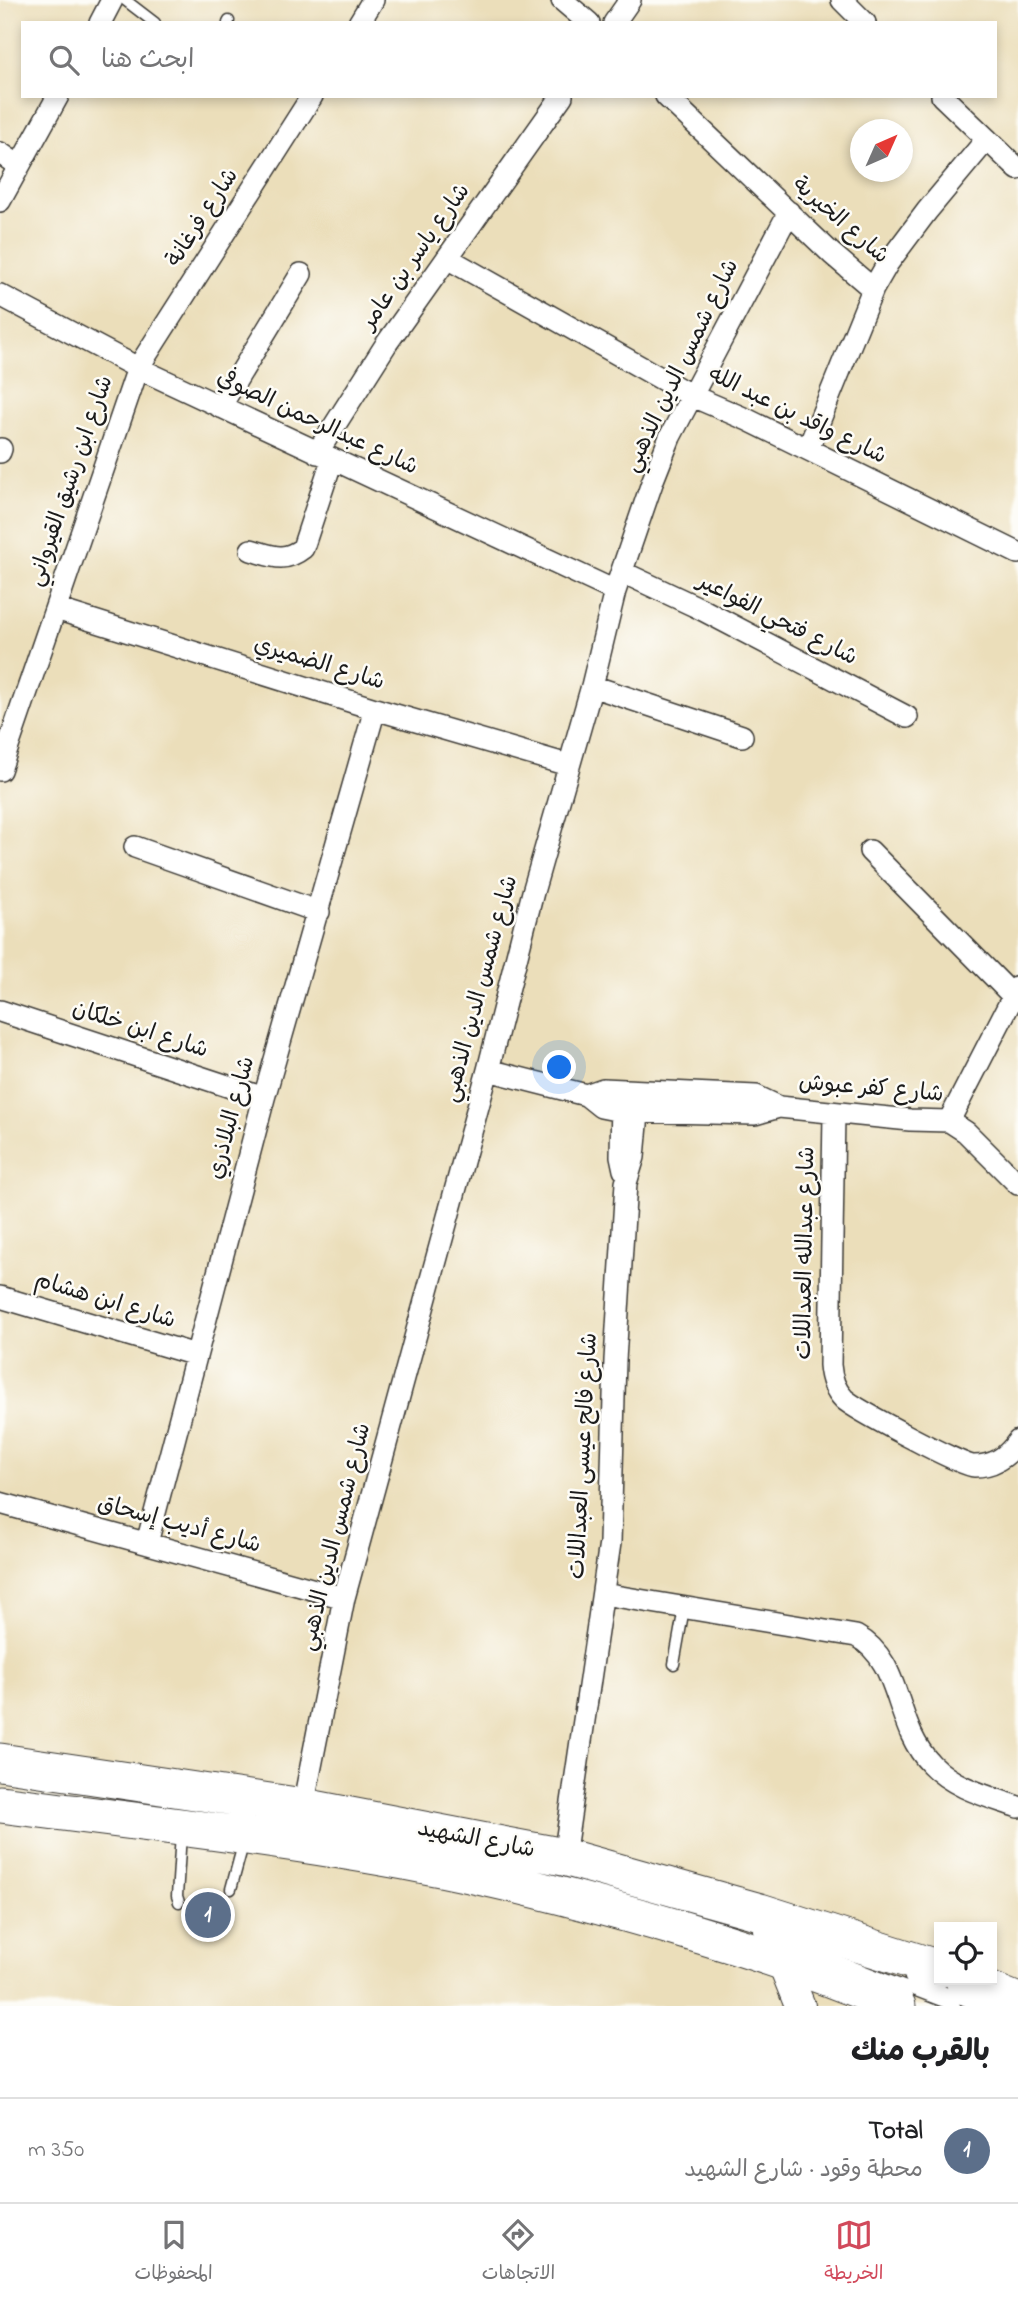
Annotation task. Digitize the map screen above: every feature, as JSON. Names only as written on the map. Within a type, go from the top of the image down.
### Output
[{"type":"highway","name":"شارع الشهيد","points":[[0,1762],[303,1807],[564,1857],[760,1912],[934,1967]]},
{"type":"highway","name":"شارع الشهيد","points":[[0,1804],[419,1864],[546,1891],[782,1961],[842,1981],[897,2006]]},
{"type":"highway","points":[[976,1985],[1018,2002]]},
{"type":"street","points":[[101,21],[112,0]]},
{"type":"street","points":[[360,21],[373,0]]},
{"type":"street","points":[[562,0],[587,21]]},
{"type":"street","points":[[615,21],[629,0]]},
{"type":"street","points":[[842,0],[863,21]]},
{"type":"street","points":[[0,201],[57,98]]},
{"type":"street","name":"شارع فرغانة","points":[[138,368],[311,98]]},
{"type":"street","name":"شارع ياسر بن عامر","points":[[251,550],[286,558],[303,548],[325,456],[387,343],[561,98]]},
{"type":"street","name":"شارع الخيرية","points":[[668,98],[873,289],[888,263],[927,211],[987,139]]},
{"type":"street","points":[[944,98],[1018,169]]},
{"type":"street","points":[[0,153],[19,166]]},
{"type":"street","name":"شارع شمس الدين الذهبي","points":[[303,1807],[344,1598],[568,765],[592,686],[618,581],[670,437],[789,212]]},
{"type":"street","name":"شارع واقد بن عبد الله","points":[[447,258],[692,396],[1016,547]]},
{"type":"street","points":[[220,407],[301,274]]},
{"type":"street","points":[[808,449],[873,289]]},
{"type":"street","name":"شارع عبدالرحمن الصوفي","points":[[0,295],[138,368],[325,456],[618,581]]},
{"type":"street","name":"شارع ابن رشيق القيرواني","points":[[0,770],[138,368]]},
{"type":"street","name":"شارع فتحي الفواعير","points":[[618,581],[699,608],[907,717]]},
{"type":"street","name":"شارع الضميري","points":[[56,609],[375,709],[568,765]]},
{"type":"street","points":[[592,686],[742,736]]},
{"type":"street","name":"شارع البلاذري","points":[[147,1543],[264,1098],[375,709]]},
{"type":"street","points":[[135,847],[319,912]]},
{"type":"street","points":[[870,851],[1016,992],[949,1121]]},
{"type":"street","name":"شارع ابن خلكان","points":[[0,1011],[264,1098]]},
{"type":"street","name":"شارع كفر عبوش","points":[[488,1070],[586,1095],[603,1089],[630,1101],[756,1096],[779,1107],[949,1121],[965,1132],[1018,1184]]},
{"type":"street","name":"شارع فالح عيسى العبداللات","points":[[564,1857],[610,1543],[615,1360],[626,1183],[621,1156],[630,1101]]},
{"type":"street","name":"شارع عبدالله العبداللات","points":[[834,1113],[830,1365],[832,1381],[845,1399],[862,1411],[970,1466],[990,1464],[1009,1454],[1018,1441]]},
{"type":"street","name":"شارع ابن هشام","points":[[0,1297],[196,1355]]},
{"type":"street","name":"شارع أديب إسحاق","points":[[0,1503],[344,1598]]},
{"type":"street","points":[[603,1594],[844,1633],[867,1642],[884,1661],[907,1730],[931,1764],[965,1788],[1018,1807]]},
{"type":"street","points":[[782,1961],[800,2006]]},
{"type":"lane","points":[[125,0],[152,21]]},
{"type":"lane","points":[[674,1664],[684,1608]]},
{"type":"lane","points":[[179,1902],[177,1896],[182,1828]]},
{"type":"lane","points":[[394,1836],[538,1861],[670,1893],[790,1932],[979,2006]]},
{"type":"lane","points":[[231,1889],[245,1837]]},
{"type":"lane","points":[[741,1924],[955,2006]]},
{"type":"place","name":"Total","points":[[208,1915]]}]
